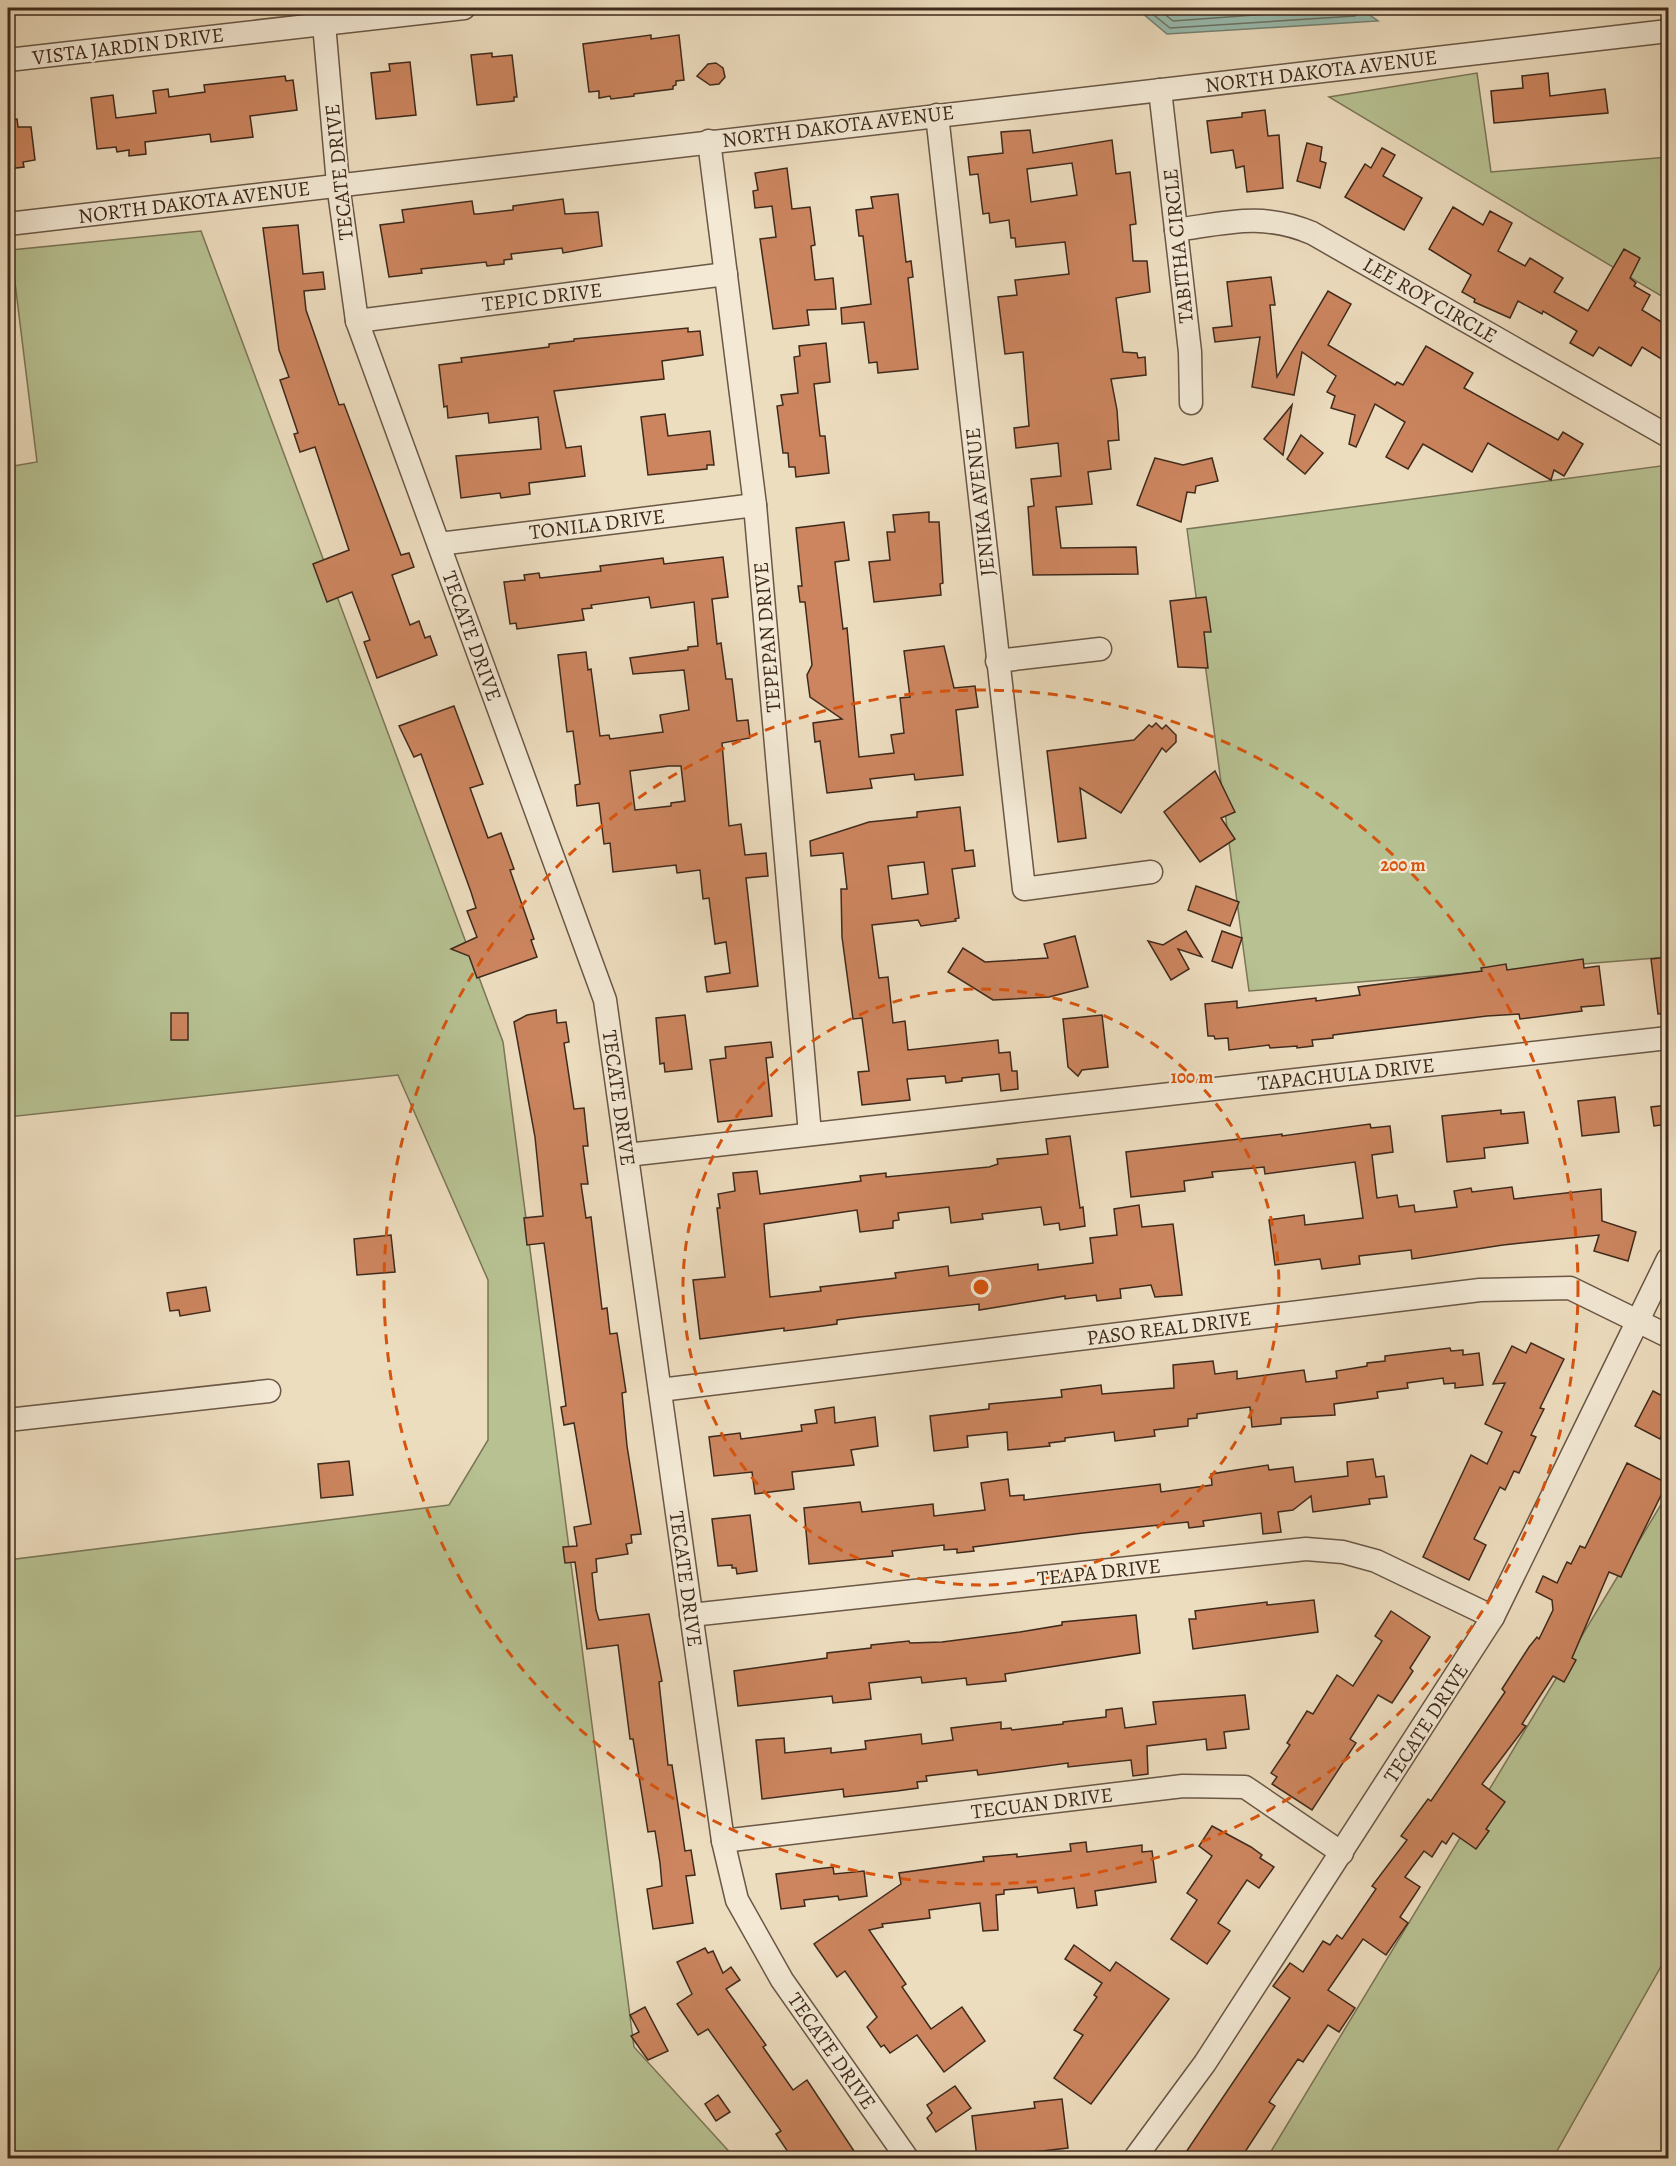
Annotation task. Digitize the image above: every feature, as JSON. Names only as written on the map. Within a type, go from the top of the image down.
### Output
[{"type":"street","name":"VISTA JARDIN DRIVE","points":[[8,60],[464,8]]},
{"type":"street","name":"TECATE DRIVE","points":[[324,24],[338,184],[357,321],[605,1000],[723,1840],[737,1900],[782,1980],[907,2158]]},
{"type":"street","name":"NORTH DAKOTA AVENUE","points":[[8,224],[1668,31]]},
{"type":"street","name":"TABITHA CIRCLE","points":[[1160,90],[1190,352],[1191,403]]},
{"type":"street","name":"JENIKA AVENUE","points":[[937,115],[1024,889],[1151,872]]},
{"type":"street","name":"TEPEPAN DRIVE","points":[[709,141],[755,505],[810,1134]]},
{"type":"street","name":"LEE ROY CIRCLE","points":[[1176,230],[1263,219],[1290,224],[1311,233],[1668,436]]},
{"type":"street","name":"TEPIC DRIVE","points":[[357,321],[726,274]]},
{"type":"street","name":"TONILA DRIVE","points":[[439,544],[755,505]]},
{"type":"street","points":[[997,661],[1100,649]]},
{"type":"street","name":"TAPACHULA DRIVE","points":[[627,1155],[1668,1038]]},
{"type":"street","name":"TECATE DRIVE","points":[[1135,2158],[1205,2063],[1493,1617],[1668,1259]]},
{"type":"street","name":"PASO REAL DRIVE","points":[[660,1390],[1480,1290],[1570,1288],[1668,1336]]},
{"type":"street","points":[[8,1420],[269,1391]]},
{"type":"street","name":"TEAPA DRIVE","points":[[691,1616],[1306,1549],[1343,1552],[1376,1561],[1493,1617]]},
{"type":"street","name":"TECUAN DRIVE","points":[[723,1840],[1183,1786],[1245,1787],[1342,1853]]},
{"type":"green space","points":[[1477,73],[1491,172],[1668,157],[1668,300],[1329,97]]},
{"type":"green space","points":[[201,231],[503,1042],[634,2047],[735,2158],[8,2158],[8,1560],[449,1505],[488,1440],[488,1280],[398,1075],[8,1117],[8,467],[37,462],[11,250]]},
{"type":"green space","points":[[1668,465],[1668,957],[1249,991],[1187,529]]},
{"type":"green space","points":[[1668,1493],[1668,1954],[1553,2158],[1267,2158]]},
{"type":"water","points":[[1136,8],[1360,8],[1378,21],[1167,34]]},
{"type":"building","points":[[651,35],[651,39],[679,35],[684,80],[676,81],[673,89],[611,99],[610,96],[599,98],[599,91],[589,92],[583,44]]},
{"type":"building","points":[[492,53],[492,57],[512,55],[517,97],[514,97],[514,101],[477,105],[471,55]]},
{"type":"building","points":[[410,62],[416,115],[376,119],[371,73],[390,71],[389,64]]},
{"type":"building","points":[[716,63],[723,68],[725,77],[719,84],[710,85],[697,76],[708,64]]},
{"type":"building","points":[[1548,73],[1550,96],[1605,89],[1608,113],[1494,123],[1491,91],[1523,88],[1522,76]]},
{"type":"building","points":[[285,76],[286,81],[293,80],[297,110],[250,116],[253,137],[211,142],[210,134],[145,142],[146,154],[129,156],[129,150],[117,152],[116,147],[97,149],[91,98],[113,95],[116,118],[156,113],[153,91],[168,89],[169,97],[205,92],[204,85]]},
{"type":"building","points":[[1265,110],[1268,136],[1279,135],[1283,188],[1247,192],[1244,166],[1236,168],[1233,150],[1211,153],[1207,121],[1242,117],[1242,113]]},
{"type":"building","points":[[17,119],[18,127],[31,127],[35,160],[23,162],[24,167],[8,169],[8,120]]},
{"type":"building","points":[[1030,130],[1033,153],[1112,140],[1116,174],[1130,172],[1136,224],[1130,225],[1133,261],[1147,261],[1150,292],[1116,298],[1123,352],[1137,353],[1138,358],[1145,357],[1146,375],[1111,379],[1117,410],[1119,440],[1108,441],[1111,469],[1088,472],[1092,504],[1056,507],[1061,548],[1136,547],[1138,574],[1033,575],[1028,507],[1034,506],[1031,479],[1061,476],[1058,443],[1016,448],[1014,428],[1029,426],[1023,352],[1005,354],[998,297],[1017,295],[1015,280],[1069,274],[1065,242],[1016,247],[1015,238],[1011,238],[1009,220],[990,223],[989,213],[983,214],[978,174],[970,175],[968,157],[1003,153],[1001,132]],"holes":[[[1072,163],[1077,195],[1031,202],[1027,169]]]},
{"type":"building","points":[[1307,143],[1322,147],[1320,161],[1326,163],[1320,188],[1297,181]]},
{"type":"building","points":[[1382,148],[1395,155],[1383,176],[1422,198],[1404,230],[1345,197],[1365,164],[1371,168]]},
{"type":"building","points":[[787,168],[792,209],[810,207],[815,245],[811,246],[815,280],[833,278],[836,309],[807,310],[809,325],[773,329],[760,239],[776,237],[772,206],[755,208],[753,191],[758,190],[755,173]]},
{"type":"building","points":[[898,194],[906,262],[911,261],[913,277],[908,278],[918,369],[878,373],[877,362],[869,363],[864,322],[842,324],[841,308],[871,304],[863,236],[859,236],[856,210],[873,208],[871,197]]},
{"type":"building","points":[[563,199],[565,214],[598,212],[602,246],[563,253],[562,248],[511,254],[512,259],[504,260],[504,264],[487,266],[486,262],[421,269],[422,273],[389,277],[380,225],[404,222],[402,210],[472,201],[474,214],[478,214],[513,210],[513,206]]},
{"type":"building","points":[[1453,207],[1483,225],[1490,211],[1512,223],[1498,251],[1525,266],[1530,258],[1563,278],[1554,292],[1588,311],[1624,249],[1640,258],[1630,278],[1636,283],[1634,286],[1650,295],[1642,310],[1668,326],[1668,363],[1642,347],[1631,366],[1599,347],[1593,356],[1570,343],[1577,331],[1543,311],[1542,314],[1518,301],[1510,318],[1474,302],[1475,299],[1462,292],[1471,275],[1429,249]]},
{"type":"building","points":[[298,225],[303,274],[323,272],[325,289],[304,291],[306,310],[339,405],[344,404],[401,555],[409,553],[414,567],[392,575],[410,625],[419,621],[425,638],[430,636],[437,655],[377,678],[364,642],[370,640],[352,592],[327,602],[313,564],[349,550],[315,447],[300,452],[294,434],[298,433],[280,380],[289,377],[279,350],[263,228]]},
{"type":"building","points":[[1271,277],[1275,305],[1270,305],[1277,377],[1328,291],[1351,304],[1328,345],[1395,385],[1397,382],[1403,385],[1426,346],[1473,373],[1464,388],[1558,440],[1563,432],[1583,444],[1564,476],[1554,470],[1551,480],[1488,443],[1472,472],[1423,444],[1408,469],[1386,457],[1405,422],[1375,404],[1356,447],[1349,444],[1355,415],[1331,408],[1335,396],[1327,392],[1336,376],[1302,352],[1294,395],[1252,387],[1260,337],[1215,342],[1213,328],[1232,326],[1227,282]]},
{"type":"building","points":[[688,328],[688,332],[700,331],[703,355],[662,361],[664,379],[554,391],[566,448],[581,446],[585,476],[529,483],[530,494],[501,498],[500,493],[461,498],[456,456],[541,449],[538,417],[489,423],[488,413],[448,418],[447,406],[444,407],[439,365],[462,362],[461,358],[549,347],[549,344],[574,341],[574,339]]},
{"type":"building","points":[[826,343],[830,382],[814,384],[820,436],[825,436],[829,473],[796,477],[795,467],[789,467],[788,453],[783,453],[777,406],[783,405],[781,395],[798,393],[794,357],[800,356],[799,346]]},
{"type":"building","points":[[1292,405],[1283,455],[1264,439]]},
{"type":"building","points":[[665,414],[668,436],[710,431],[714,465],[707,465],[707,469],[648,475],[641,417]]},
{"type":"building","points":[[1301,435],[1323,453],[1305,474],[1287,459]]},
{"type":"building","points":[[1155,458],[1183,465],[1212,458],[1218,481],[1196,486],[1195,493],[1187,492],[1181,522],[1137,505]]},
{"type":"building","points":[[929,512],[929,522],[939,522],[943,583],[940,584],[941,595],[874,602],[869,562],[890,560],[887,532],[895,532],[893,515]]},
{"type":"building","points":[[844,522],[849,560],[835,562],[843,629],[847,628],[859,757],[894,753],[891,735],[904,733],[900,698],[910,697],[904,651],[944,646],[954,688],[975,686],[978,707],[956,710],[963,775],[915,780],[914,774],[870,779],[872,788],[827,793],[820,741],[815,742],[813,723],[842,719],[810,697],[807,675],[812,665],[805,602],[800,602],[798,586],[802,586],[796,528]]},
{"type":"building","points":[[723,557],[728,597],[712,599],[717,644],[721,643],[726,679],[732,679],[737,721],[748,720],[750,738],[722,743],[729,826],[741,824],[745,855],[766,853],[768,876],[746,878],[758,986],[707,992],[705,977],[730,973],[726,942],[715,944],[709,898],[703,899],[700,870],[677,873],[676,865],[613,872],[610,843],[604,844],[599,803],[577,806],[575,785],[580,784],[573,731],[567,732],[558,655],[586,652],[588,670],[591,669],[600,736],[609,735],[610,739],[663,732],[660,715],[689,710],[684,670],[633,674],[630,658],[688,650],[688,647],[698,646],[694,602],[651,608],[649,597],[591,605],[592,608],[582,609],[584,620],[517,629],[516,623],[510,624],[504,582],[525,580],[524,575],[539,573],[540,578],[601,571],[600,566],[663,558],[664,564]],"holes":[[[681,766],[685,801],[671,803],[671,806],[635,810],[630,771]]]},
{"type":"building","points":[[1206,597],[1211,632],[1204,632],[1208,668],[1178,667],[1170,601]]},
{"type":"building","points":[[454,706],[483,784],[470,788],[488,838],[501,833],[514,869],[510,870],[534,939],[531,940],[537,957],[477,978],[469,956],[451,949],[477,937],[467,911],[476,908],[421,754],[414,757],[399,726]]},
{"type":"building","points":[[1156,723],[1162,729],[1166,725],[1176,735],[1176,742],[1166,752],[1162,748],[1121,813],[1080,788],[1086,838],[1058,842],[1047,751],[1134,740],[1149,725],[1152,727]]},
{"type":"building","points":[[1215,771],[1235,812],[1221,818],[1235,839],[1200,862],[1164,812]]},
{"type":"building","points":[[960,807],[965,851],[973,850],[975,866],[952,869],[959,918],[955,919],[956,921],[921,926],[918,920],[872,925],[879,978],[888,977],[893,1023],[905,1021],[908,1050],[998,1040],[999,1053],[1010,1052],[1012,1071],[1017,1071],[1018,1089],[1001,1091],[999,1074],[962,1078],[962,1081],[946,1083],[945,1076],[907,1079],[910,1100],[862,1105],[858,1072],[869,1071],[862,1018],[853,1019],[842,937],[841,889],[847,889],[843,853],[811,856],[810,841],[869,822],[917,817],[917,812]],"holes":[[[924,862],[928,894],[892,899],[888,866]]]},
{"type":"building","points":[[1196,886],[1239,902],[1230,926],[1188,910]]},
{"type":"building","points":[[1186,931],[1202,957],[1178,949],[1189,969],[1171,980],[1148,941],[1163,945]]},
{"type":"building","points":[[1222,931],[1242,938],[1232,968],[1212,961]]},
{"type":"building","points":[[1075,936],[1088,987],[1049,997],[993,1000],[948,972],[963,948],[985,962],[1048,958],[1044,944]]},
{"type":"building","points":[[1668,957],[1668,1013],[1658,1014],[1651,959]]},
{"type":"building","points":[[1583,959],[1584,968],[1599,966],[1604,1005],[1581,1007],[1582,1011],[1520,1019],[1519,1014],[1487,1016],[1333,1035],[1333,1038],[1312,1040],[1313,1046],[1297,1048],[1297,1046],[1270,1048],[1269,1045],[1229,1050],[1228,1038],[1215,1039],[1214,1036],[1208,1036],[1205,1004],[1237,1001],[1237,1008],[1316,998],[1316,1001],[1360,995],[1358,987],[1482,971],[1481,968],[1506,964],[1507,970]]},
{"type":"building","points":[[556,1010],[557,1023],[566,1022],[569,1042],[564,1043],[574,1109],[584,1108],[588,1146],[583,1146],[588,1184],[581,1184],[586,1218],[591,1217],[602,1309],[607,1308],[610,1334],[617,1333],[626,1392],[622,1393],[627,1446],[641,1534],[631,1535],[632,1543],[626,1544],[628,1554],[596,1559],[597,1572],[592,1573],[596,1610],[599,1620],[649,1614],[662,1681],[659,1682],[668,1765],[672,1765],[685,1851],[691,1850],[695,1875],[686,1876],[693,1923],[653,1929],[647,1889],[662,1886],[660,1863],[655,1831],[648,1832],[633,1739],[630,1739],[618,1645],[587,1649],[575,1562],[565,1563],[563,1547],[577,1546],[574,1527],[591,1524],[574,1423],[564,1425],[561,1407],[566,1406],[544,1243],[527,1245],[524,1218],[543,1216],[535,1137],[514,1022],[527,1015]]},
{"type":"building","points":[[171,1013],[188,1013],[188,1040],[171,1040]]},
{"type":"building","points":[[685,1015],[692,1069],[665,1072],[664,1063],[660,1064],[656,1018]]},
{"type":"building","points":[[1102,1015],[1108,1067],[1082,1070],[1078,1076],[1068,1067],[1063,1019]]},
{"type":"building","points":[[771,1042],[773,1057],[766,1058],[772,1116],[718,1122],[710,1060],[726,1058],[725,1047]]},
{"type":"building","points":[[1615,1097],[1619,1132],[1582,1136],[1578,1101]]},
{"type":"building","points":[[1668,1105],[1668,1124],[1654,1126],[1651,1107]]},
{"type":"building","points":[[1501,1110],[1501,1114],[1524,1112],[1528,1143],[1484,1148],[1485,1158],[1447,1162],[1442,1116]]},
{"type":"building","points":[[1370,1124],[1371,1128],[1390,1126],[1393,1152],[1372,1155],[1377,1198],[1397,1195],[1399,1207],[1414,1205],[1415,1212],[1457,1207],[1454,1191],[1471,1188],[1472,1192],[1512,1187],[1514,1199],[1601,1189],[1602,1221],[1636,1232],[1628,1261],[1594,1251],[1599,1235],[1503,1245],[1412,1259],[1411,1250],[1359,1256],[1360,1264],[1322,1269],[1320,1259],[1275,1265],[1269,1220],[1304,1215],[1305,1225],[1363,1218],[1355,1162],[1265,1174],[1264,1167],[1212,1172],[1213,1177],[1184,1181],[1185,1191],[1131,1197],[1126,1152],[1282,1134],[1282,1136]]},
{"type":"building","points":[[1070,1136],[1080,1208],[1083,1207],[1085,1226],[1060,1230],[1059,1223],[1044,1225],[1041,1207],[982,1214],[983,1219],[951,1223],[949,1207],[898,1213],[899,1220],[893,1221],[893,1228],[860,1232],[857,1210],[764,1224],[770,1297],[821,1291],[820,1287],[896,1278],[895,1273],[948,1266],[949,1276],[1038,1264],[1038,1270],[1093,1263],[1090,1238],[1117,1235],[1114,1209],[1139,1205],[1142,1227],[1173,1224],[1182,1295],[1155,1297],[1151,1285],[1120,1289],[1121,1298],[1097,1301],[1096,1295],[1065,1299],[1065,1296],[979,1310],[979,1304],[837,1320],[837,1324],[808,1328],[784,1331],[784,1328],[700,1339],[693,1280],[725,1277],[717,1208],[720,1208],[718,1194],[735,1191],[733,1173],[757,1171],[760,1194],[861,1181],[860,1176],[886,1173],[886,1177],[989,1167],[998,1164],[997,1159],[1048,1154],[1046,1139]]},
{"type":"building","points":[[391,1235],[395,1272],[357,1275],[354,1239]]},
{"type":"building","points":[[206,1287],[210,1311],[180,1316],[179,1310],[170,1311],[167,1293]]},
{"type":"building","points":[[1531,1343],[1564,1359],[1540,1408],[1544,1409],[1531,1435],[1536,1437],[1519,1473],[1514,1471],[1505,1490],[1500,1487],[1474,1539],[1486,1545],[1469,1580],[1423,1557],[1471,1455],[1487,1464],[1502,1432],[1485,1424],[1505,1383],[1493,1384],[1512,1346],[1526,1353]]},
{"type":"building","points":[[1450,1348],[1451,1351],[1463,1350],[1463,1355],[1479,1353],[1483,1385],[1455,1388],[1455,1383],[1444,1384],[1443,1378],[1407,1383],[1408,1388],[1377,1392],[1378,1398],[1334,1404],[1335,1415],[1281,1418],[1281,1424],[1252,1427],[1250,1407],[1197,1414],[1197,1418],[1188,1419],[1188,1426],[1154,1430],[1155,1436],[1115,1441],[1114,1432],[1065,1438],[1065,1441],[1049,1443],[1050,1446],[1008,1450],[1007,1432],[967,1436],[968,1447],[934,1451],[930,1416],[989,1409],[989,1404],[1062,1397],[1061,1390],[1101,1385],[1102,1394],[1174,1388],[1173,1365],[1213,1361],[1215,1374],[1237,1371],[1237,1379],[1304,1370],[1306,1382],[1337,1378],[1336,1371],[1385,1361],[1385,1356]]},
{"type":"building","points":[[1653,1391],[1668,1399],[1668,1437],[1662,1434],[1660,1439],[1635,1426]]},
{"type":"building","points":[[834,1407],[835,1423],[875,1417],[878,1446],[851,1450],[854,1465],[792,1472],[794,1489],[755,1494],[752,1472],[714,1476],[709,1437],[740,1433],[741,1439],[802,1431],[801,1425],[817,1423],[815,1410]]},
{"type":"building","points":[[1373,1459],[1376,1477],[1384,1476],[1387,1497],[1369,1499],[1370,1504],[1313,1512],[1311,1496],[1293,1510],[1278,1512],[1281,1532],[1263,1534],[1261,1513],[1203,1521],[1204,1526],[1189,1528],[1188,1522],[1083,1533],[973,1547],[974,1551],[957,1553],[957,1549],[944,1550],[944,1545],[892,1551],[893,1556],[809,1564],[804,1508],[860,1502],[862,1512],[933,1504],[934,1516],[985,1510],[981,1483],[1008,1479],[1010,1496],[1024,1495],[1024,1500],[1160,1484],[1161,1492],[1212,1485],[1211,1474],[1268,1465],[1269,1470],[1293,1467],[1295,1482],[1348,1476],[1347,1462]]},
{"type":"building","points":[[349,1461],[353,1495],[321,1498],[318,1464]]},
{"type":"building","points":[[1627,1463],[1667,1483],[1621,1577],[1609,1572],[1572,1658],[1576,1660],[1564,1682],[1553,1676],[1522,1724],[1526,1726],[1482,1784],[1505,1802],[1486,1829],[1489,1831],[1476,1849],[1453,1833],[1446,1844],[1442,1841],[1432,1857],[1424,1851],[1405,1877],[1420,1887],[1400,1917],[1408,1923],[1386,1955],[1363,1939],[1328,1990],[1355,2008],[1339,2032],[1328,2025],[1303,2062],[1298,2059],[1269,2102],[1275,2106],[1241,2158],[1182,2158],[1290,1998],[1273,1986],[1290,1963],[1303,1972],[1323,1941],[1330,1945],[1337,1935],[1342,1939],[1376,1889],[1372,1886],[1407,1840],[1401,1836],[1428,1799],[1431,1801],[1505,1692],[1502,1689],[1529,1647],[1537,1637],[1539,1639],[1553,1610],[1552,1600],[1536,1592],[1543,1576],[1557,1583],[1567,1562],[1571,1564],[1580,1546],[1585,1548]]},
{"type":"building","points":[[750,1515],[757,1571],[737,1574],[736,1568],[732,1568],[732,1565],[718,1566],[712,1519]]},
{"type":"building","points":[[1314,1600],[1318,1632],[1193,1649],[1189,1619],[1196,1619],[1195,1611],[1267,1602],[1267,1605]]},
{"type":"building","points":[[1391,1611],[1430,1637],[1410,1668],[1413,1671],[1392,1703],[1378,1695],[1350,1739],[1356,1743],[1312,1810],[1272,1784],[1277,1777],[1271,1773],[1290,1745],[1287,1743],[1307,1711],[1313,1714],[1337,1675],[1353,1686],[1382,1641],[1375,1636]]},
{"type":"building","points":[[1136,1615],[1140,1653],[1005,1674],[1006,1681],[967,1685],[966,1678],[922,1683],[921,1677],[869,1683],[871,1699],[833,1703],[832,1696],[738,1706],[734,1671],[827,1658],[827,1653],[871,1648],[871,1645],[909,1641],[910,1643],[942,1642],[1062,1625],[1062,1622]]},
{"type":"building","points":[[1245,1695],[1249,1729],[1224,1732],[1226,1748],[1207,1750],[1206,1739],[1147,1746],[1148,1774],[1133,1776],[1131,1760],[1068,1767],[1068,1763],[978,1775],[977,1770],[926,1776],[927,1781],[917,1782],[918,1788],[897,1791],[844,1797],[843,1789],[762,1799],[756,1740],[784,1738],[785,1753],[831,1748],[831,1753],[866,1749],[865,1741],[921,1734],[922,1744],[953,1740],[951,1728],[1001,1722],[1001,1729],[1011,1728],[1012,1730],[1063,1724],[1063,1722],[1106,1717],[1106,1710],[1122,1708],[1125,1728],[1156,1724],[1153,1702]]},
{"type":"building","points":[[1212,1826],[1251,1847],[1262,1855],[1260,1858],[1274,1867],[1259,1888],[1247,1880],[1218,1923],[1230,1931],[1207,1964],[1171,1939],[1197,1900],[1187,1893],[1212,1856],[1199,1846]]},
{"type":"building","points":[[1086,1842],[1087,1852],[1142,1845],[1142,1852],[1152,1851],[1156,1882],[1095,1891],[1097,1905],[1077,1908],[1074,1888],[1038,1893],[1037,1887],[1004,1890],[1004,1894],[996,1895],[998,1930],[983,1931],[980,1903],[929,1910],[930,1918],[882,1924],[883,1927],[869,1930],[906,1984],[902,1987],[931,2029],[962,2007],[985,2041],[944,2072],[917,2035],[890,2053],[884,2045],[881,2047],[867,2027],[877,2017],[845,1971],[837,1977],[814,1944],[901,1884],[899,1873],[984,1861],[983,1857],[1017,1854],[1017,1857],[1071,1851],[1070,1844]]},
{"type":"building","points":[[833,1867],[834,1874],[864,1871],[867,1896],[839,1900],[838,1896],[804,1900],[805,1906],[781,1909],[776,1874]]},
{"type":"building","points":[[1074,1945],[1110,1971],[1116,1962],[1169,1999],[1091,2104],[1054,2078],[1083,2035],[1074,2030],[1097,1997],[1094,1995],[1102,1983],[1065,1959]]},
{"type":"building","points":[[705,1948],[708,1953],[713,1951],[723,1973],[731,1967],[740,1980],[726,1989],[766,2045],[763,2047],[793,2090],[807,2080],[854,2151],[842,2158],[792,2158],[776,2134],[781,2131],[708,2029],[698,2035],[677,2004],[692,1994],[677,1962]]},
{"type":"building","points":[[645,2007],[668,2051],[648,2060],[631,2036],[639,2032],[630,2015]]},
{"type":"building","points":[[955,2086],[971,2108],[936,2132],[927,2118],[932,2113],[927,2105]]},
{"type":"building","points":[[718,2095],[730,2112],[716,2121],[705,2104]]},
{"type":"building","points":[[1062,2099],[1068,2148],[1015,2154],[1016,2158],[977,2158],[972,2116],[1035,2108],[1034,2102]]}]
